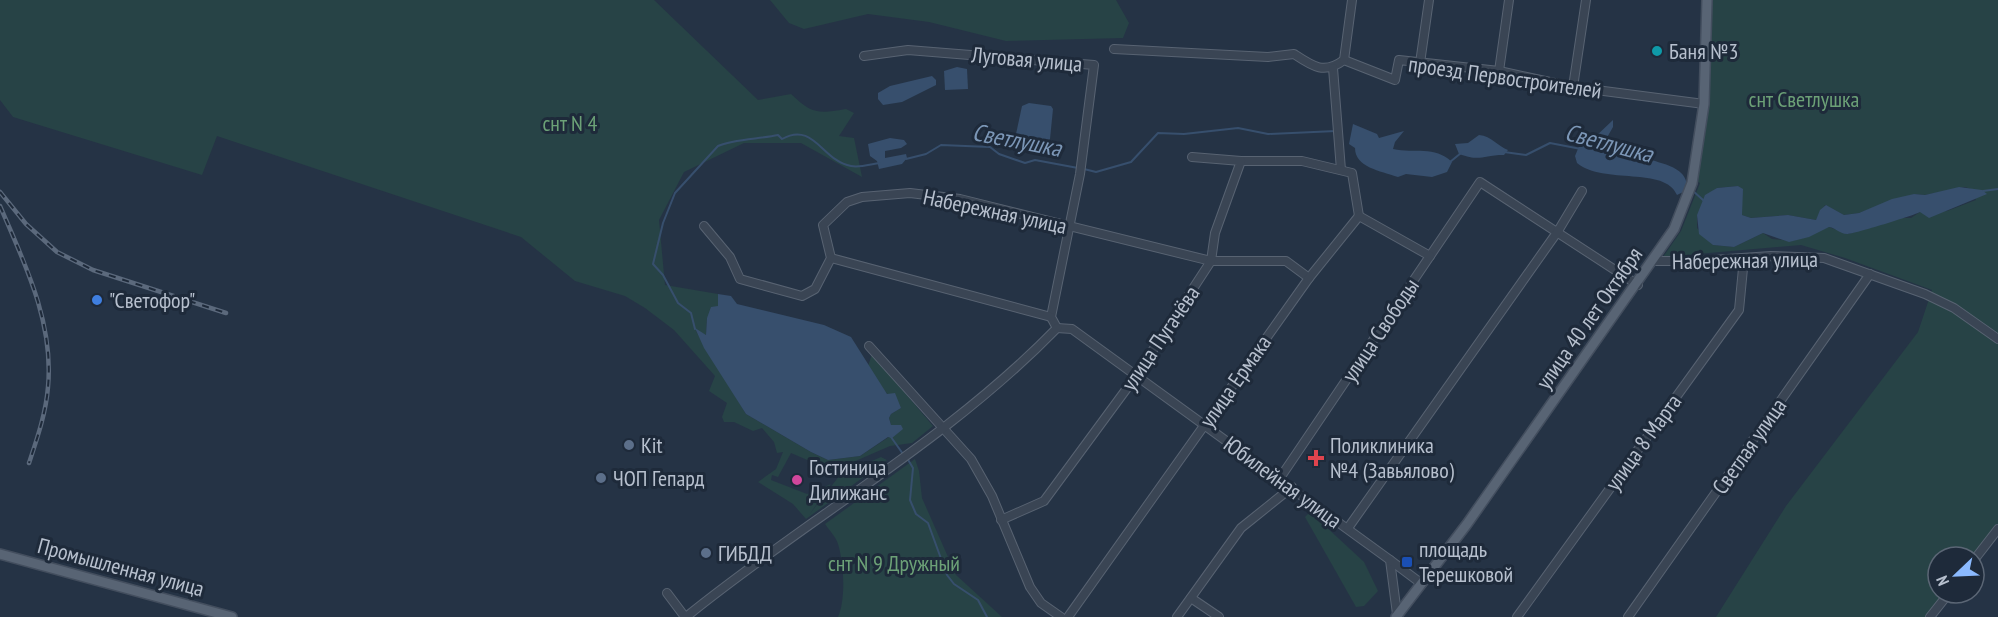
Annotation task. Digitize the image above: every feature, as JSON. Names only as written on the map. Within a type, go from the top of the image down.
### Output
[{"type":"main road","name":"улица 40 лет Октября","points":[[1397,615],[1422,584],[1638,285],[1674,229],[1691,188],[1704,104],[1707,0]]},
{"type":"main road","name":"Промышленная улица","points":[[0,555],[232,617]]},
{"type":"street","points":[[1114,49],[1268,57],[1294,54],[1315,69],[1333,68],[1344,60],[1352,0]]},
{"type":"street","points":[[1420,63],[1429,0]]},
{"type":"street","points":[[1499,72],[1509,0]]},
{"type":"street","points":[[1573,87],[1586,0]]},
{"type":"street","name":"Луговая улица","points":[[864,56],[908,50],[1094,65],[1071,226],[1051,316]]},
{"type":"street","name":"проезд Первостроителей","points":[[1344,60],[1395,80],[1399,60],[1499,72],[1573,87],[1704,104]]},
{"type":"street","points":[[1333,68],[1341,170]]},
{"type":"street","points":[[1192,157],[1241,161],[1302,161],[1352,173],[1359,216],[1430,256]]},
{"type":"street","name":"улица Пугачёва","points":[[1001,520],[1044,501],[1136,376],[1211,261],[1215,233],[1241,161]]},
{"type":"street","name":"улица Свободы","points":[[1280,478],[1480,182],[1558,231]]},
{"type":"street","points":[[1348,528],[1558,231],[1582,191]]},
{"type":"street","name":"Набережная улица","points":[[831,258],[823,225],[847,202],[862,197],[910,193],[960,199],[1211,261],[1278,259],[1297,267],[1309,278]]},
{"type":"street","name":"улица Ермака","points":[[1068,617],[1309,278],[1359,216]]},
{"type":"street","points":[[667,593],[686,617],[747,569],[915,452],[1006,378],[1057,328],[1051,316],[831,258],[815,289],[802,296],[740,279],[730,257],[704,226]]},
{"type":"street","points":[[1558,231],[1638,285]]},
{"type":"street","name":"улица 8 Марта","points":[[1517,617],[1739,310],[1744,258]]},
{"type":"street","name":"Набережная улица","points":[[1653,261],[1824,258],[1893,281],[1954,308],[1998,339]]},
{"type":"street","name":"Светлая улица","points":[[1628,617],[1870,274]]},
{"type":"street","name":"Юбилейная улица","points":[[1057,328],[1072,329],[1280,478],[1422,584]]},
{"type":"street","points":[[869,346],[971,459],[992,496],[1030,587],[1041,603],[1061,617]]},
{"type":"street","points":[[1177,617],[1241,528],[1292,487]]},
{"type":"street","points":[[1986,545],[1998,529]]},
{"type":"street","points":[[1390,560],[1397,615]]},
{"type":"street","points":[[1191,598],[1219,617]]},
{"type":"green space","name":"снт N 4","points":[[0,0],[654,0],[758,100],[791,94],[816,111],[829,112],[846,109],[854,113],[839,136],[854,138],[862,177],[801,143],[744,143],[684,172],[659,220],[665,285],[718,294],[718,306],[707,318],[706,335],[696,331],[746,414],[828,460],[860,456],[889,437],[891,425],[889,418],[901,408],[880,386],[868,366],[872,354],[933,426],[912,443],[890,446],[844,466],[843,463],[838,464],[839,469],[833,471],[791,453],[778,477],[772,475],[771,480],[807,494],[831,484],[809,515],[840,475],[881,457],[887,460],[806,519],[793,504],[758,482],[776,469],[783,452],[777,453],[774,442],[762,428],[753,431],[734,422],[724,422],[722,417],[727,403],[709,391],[715,376],[674,330],[625,296],[575,281],[521,237],[217,136],[202,175],[13,117],[0,100]]},
{"type":"green space","points":[[770,0],[1116,0],[1129,23],[1123,38],[1006,41],[929,22],[868,14],[804,29],[789,23]]},
{"type":"green space","name":"снт Светлушка","points":[[1712,0],[1998,0],[1998,524],[1982,545],[1926,545],[1926,605],[1936,605],[1927,617],[1716,617],[1786,506],[1918,332],[1932,290],[1845,258],[1801,245],[1663,257],[1681,231],[1700,183],[1698,182]],"holes":[[[1738,186],[1742,189],[1742,215],[1751,218],[1788,215],[1816,220],[1825,205],[1844,215],[1859,213],[1914,194],[1925,195],[1965,187],[1971,189],[1976,200],[1947,211],[1920,212],[1911,218],[1900,218],[1848,234],[1829,227],[1792,241],[1772,239],[1763,233],[1734,247],[1713,245],[1697,228],[1697,215],[1717,188]]]},
{"type":"green space","name":"снт N 9 Дружный","points":[[915,459],[919,471],[922,498],[956,575],[1002,617],[838,617],[843,591],[842,561],[837,541],[825,524]]},
{"type":"green space","points":[[1310,512],[1364,562],[1378,591],[1364,606],[1356,607],[1305,517]]},
{"type":"water","points":[[957,67],[967,69],[968,89],[945,90],[944,71]]},
{"type":"water","points":[[932,76],[936,80],[936,85],[902,102],[883,105],[878,99],[878,93],[890,86]]},
{"type":"water","points":[[1029,103],[1051,106],[1053,109],[1050,139],[1046,143],[1019,138],[1016,134],[1022,106]]},
{"type":"water","points":[[1613,120],[1613,127],[1605,141],[1610,146],[1627,148],[1643,157],[1673,168],[1686,180],[1687,190],[1677,195],[1670,186],[1660,181],[1602,173],[1589,170],[1577,163],[1575,156],[1582,139],[1594,138]]},
{"type":"water","points":[[1353,124],[1377,134],[1379,138],[1404,131],[1395,142],[1393,149],[1431,152],[1452,162],[1447,172],[1432,177],[1406,174],[1398,177],[1376,170],[1359,160],[1355,148],[1349,144]]},
{"type":"water","points":[[1479,135],[1487,137],[1508,150],[1504,155],[1472,158],[1459,154],[1455,144],[1468,143]]},
{"type":"water","points":[[890,138],[904,140],[907,144],[901,148],[885,151],[885,158],[906,154],[907,158],[902,164],[879,169],[877,161],[870,156],[868,144]]},
{"type":"water","points":[[1738,186],[1743,189],[1742,215],[1751,218],[1788,215],[1816,220],[1820,210],[1826,205],[1844,215],[1859,213],[1892,199],[1914,194],[1925,195],[1959,187],[1982,190],[1987,194],[1929,218],[1920,212],[1852,233],[1845,234],[1829,227],[1809,237],[1789,242],[1763,233],[1734,247],[1713,245],[1699,234],[1697,215],[1705,195],[1717,188]]},
{"type":"water","points":[[718,294],[731,296],[737,304],[824,325],[851,337],[887,394],[895,393],[901,408],[889,418],[891,425],[901,425],[903,429],[860,456],[828,460],[746,414],[704,348],[695,328],[706,335],[707,318],[711,307],[718,306]]},
{"type":"waterway","name":"Светлушка","points":[[1084,169],[1096,172],[1131,162],[1158,133],[1184,134],[1238,128],[1268,134],[1336,131]]},
{"type":"waterway","name":"Светлушка","points":[[695,329],[691,313],[678,303],[663,275],[653,264],[663,223],[675,193],[718,146],[778,135],[782,139],[802,135],[810,138],[841,163],[851,166],[880,163]]},
{"type":"waterway","name":"Светлушка","points":[[1504,152],[1526,155],[1550,143],[1581,149]]},
{"type":"waterway","name":"Светлушка","points":[[906,159],[926,154],[941,145],[990,147],[999,154],[1025,163],[1035,160],[1078,168]]},
{"type":"waterway","name":"Светлушка","points":[[1450,162],[1461,153]]},
{"type":"waterway","name":"Светлушка","points":[[1983,191],[1998,189]]},
{"type":"waterway","name":"Светлушка","points":[[1692,190],[1703,200]]},
{"type":"waterway","name":"Светлушка","points":[[891,437],[903,454]]},
{"type":"waterway","name":"Светлушка","points":[[907,458],[913,468],[910,500],[916,514],[928,523],[947,575],[954,584],[978,600],[987,617]]},
{"type":"railway","points":[[0,192],[26,224],[57,252],[93,270],[226,313]]},
{"type":"railway","points":[[0,206],[36,294],[47,340],[49,363],[47,397],[41,426],[29,463]]},
{"type":"place","name":"Баня №3","points":[[1657,51]]},
{"type":"place","name":"\"Светофор\"","points":[[97,300]]},
{"type":"place","name":"Kit","points":[[629,445]]},
{"type":"place","name":"Поликлиника №4 (Завьялово)","points":[[1316,458]]},
{"type":"place","name":"ЧОП Гепард","points":[[601,478]]},
{"type":"place","name":"Гостиница Дилижанс","points":[[797,480]]},
{"type":"place","name":"ГИБДД","points":[[706,553]]},
{"type":"place","name":"площадь Терешковой","points":[[1407,562]]}]
